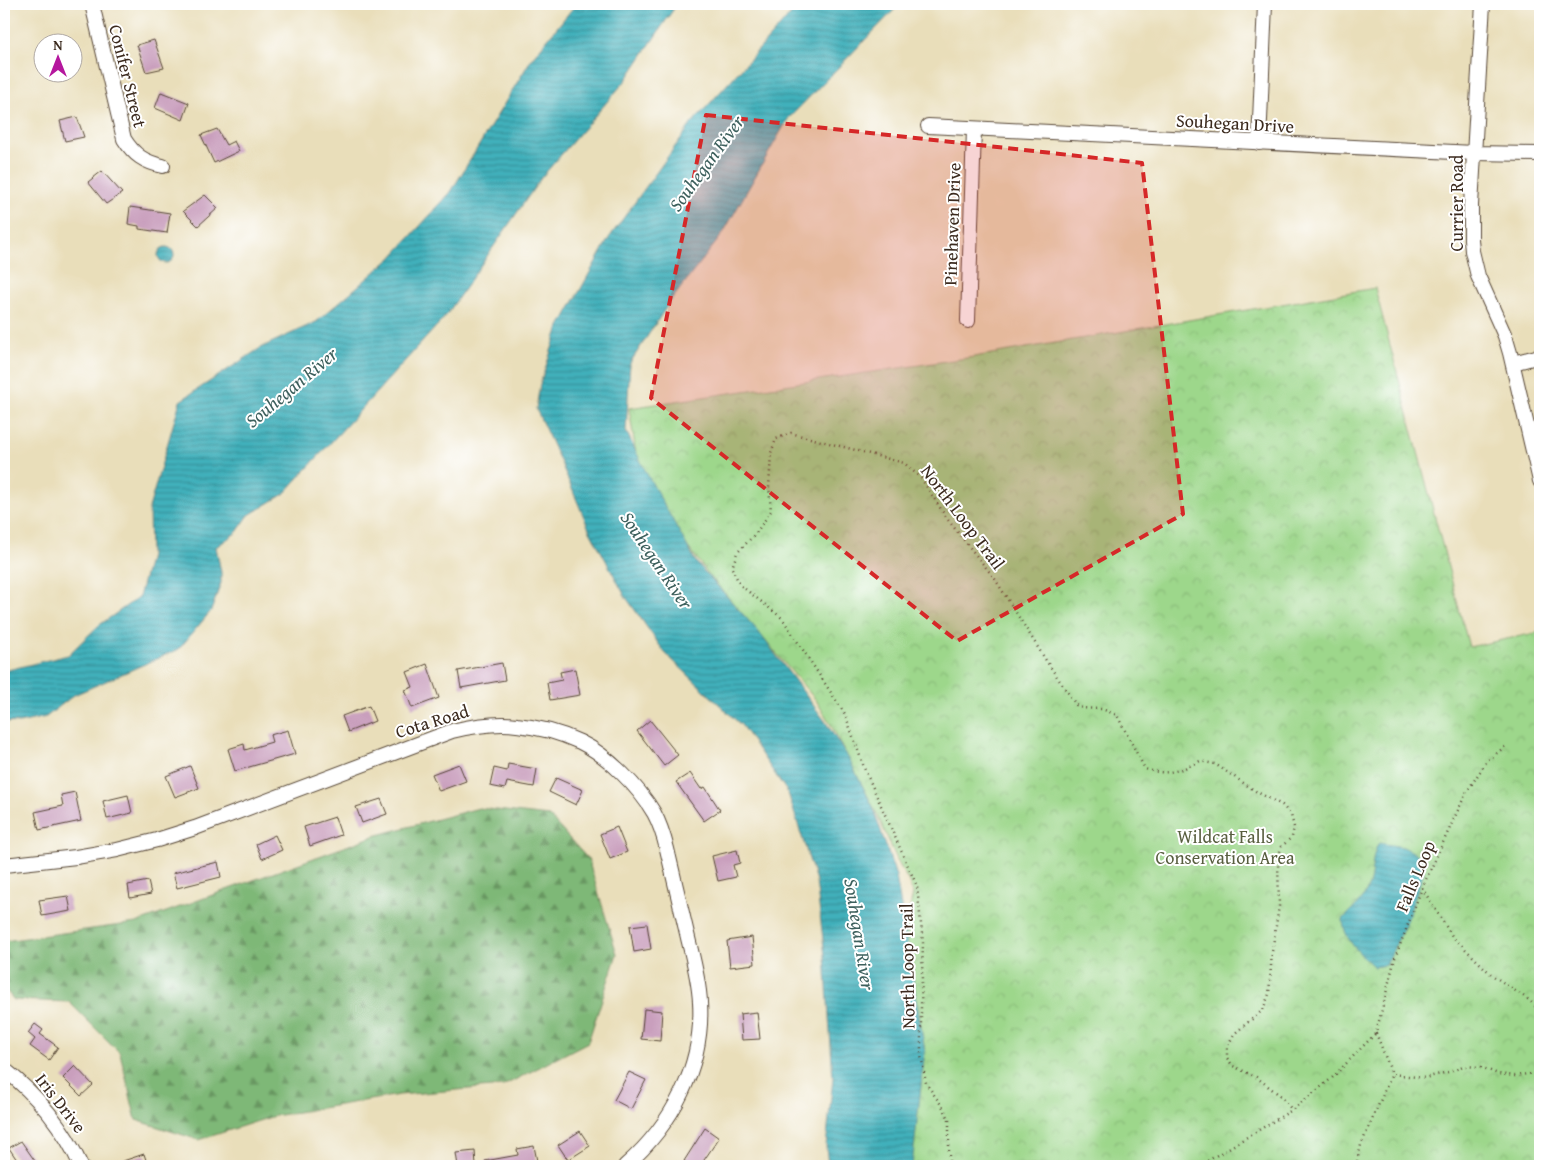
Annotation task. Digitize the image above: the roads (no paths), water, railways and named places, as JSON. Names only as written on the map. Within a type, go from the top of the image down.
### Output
[{"type":"street","name":"Conifer Street","points":[[92,4],[124,139],[138,157],[148,163],[163,166]]},
{"type":"street","points":[[1260,143],[1265,4]]},
{"type":"street","name":"Currier Road","points":[[1483,4],[1471,205],[1472,251],[1478,276],[1504,336],[1512,363],[1540,481]]},
{"type":"street","name":"Souhegan Drive","points":[[928,126],[1474,153],[1540,154]]},
{"type":"street","name":"Pinehaven Drive","points":[[968,321],[974,129]]},
{"type":"street","points":[[1512,363],[1540,356]]},
{"type":"street","name":"Cota Road","points":[[4,865],[76,857],[156,840],[195,828],[452,731],[473,726],[516,725],[538,728],[580,742],[611,764],[625,777],[654,813],[663,833],[667,849],[697,977],[700,1002],[700,1026],[696,1050],[690,1073],[681,1095],[670,1116],[640,1153],[625,1166]]},
{"type":"street","name":"Iris Drive","points":[[4,1068],[20,1081],[42,1104],[61,1130],[81,1166]]},
{"type":"water","name":"Souhegan River","points":[[576,4],[677,4],[626,80],[541,178],[445,317],[284,494],[249,515],[237,532],[216,547],[221,572],[221,583],[211,611],[179,649],[74,695],[46,717],[19,723],[4,722],[4,671],[68,655],[98,626],[139,597],[150,556],[149,508],[180,401],[262,347],[316,322],[391,258],[450,193],[532,58]]},
{"type":"water","name":"Souhegan River","points":[[800,4],[900,4],[788,119],[722,235],[669,303],[630,363],[626,431],[647,474],[696,562],[758,631],[825,721],[849,759],[873,807],[896,876],[925,1051],[912,1166],[828,1166],[826,1146],[833,1078],[825,956],[816,881],[788,793],[742,726],[665,653],[625,596],[589,529],[536,409],[540,384],[558,330],[609,238],[692,123]]},
{"type":"water","points":[[163,247],[169,247],[174,252],[172,261],[163,263],[158,258],[158,252]]},
{"type":"water","points":[[1379,843],[1403,847],[1417,854],[1424,871],[1406,923],[1386,965],[1374,967],[1349,940],[1343,919],[1359,903],[1369,886],[1374,854]]},
{"type":"park label","name":"Wildcat Falls Conservation Area","points":[[1225,846]]}]
